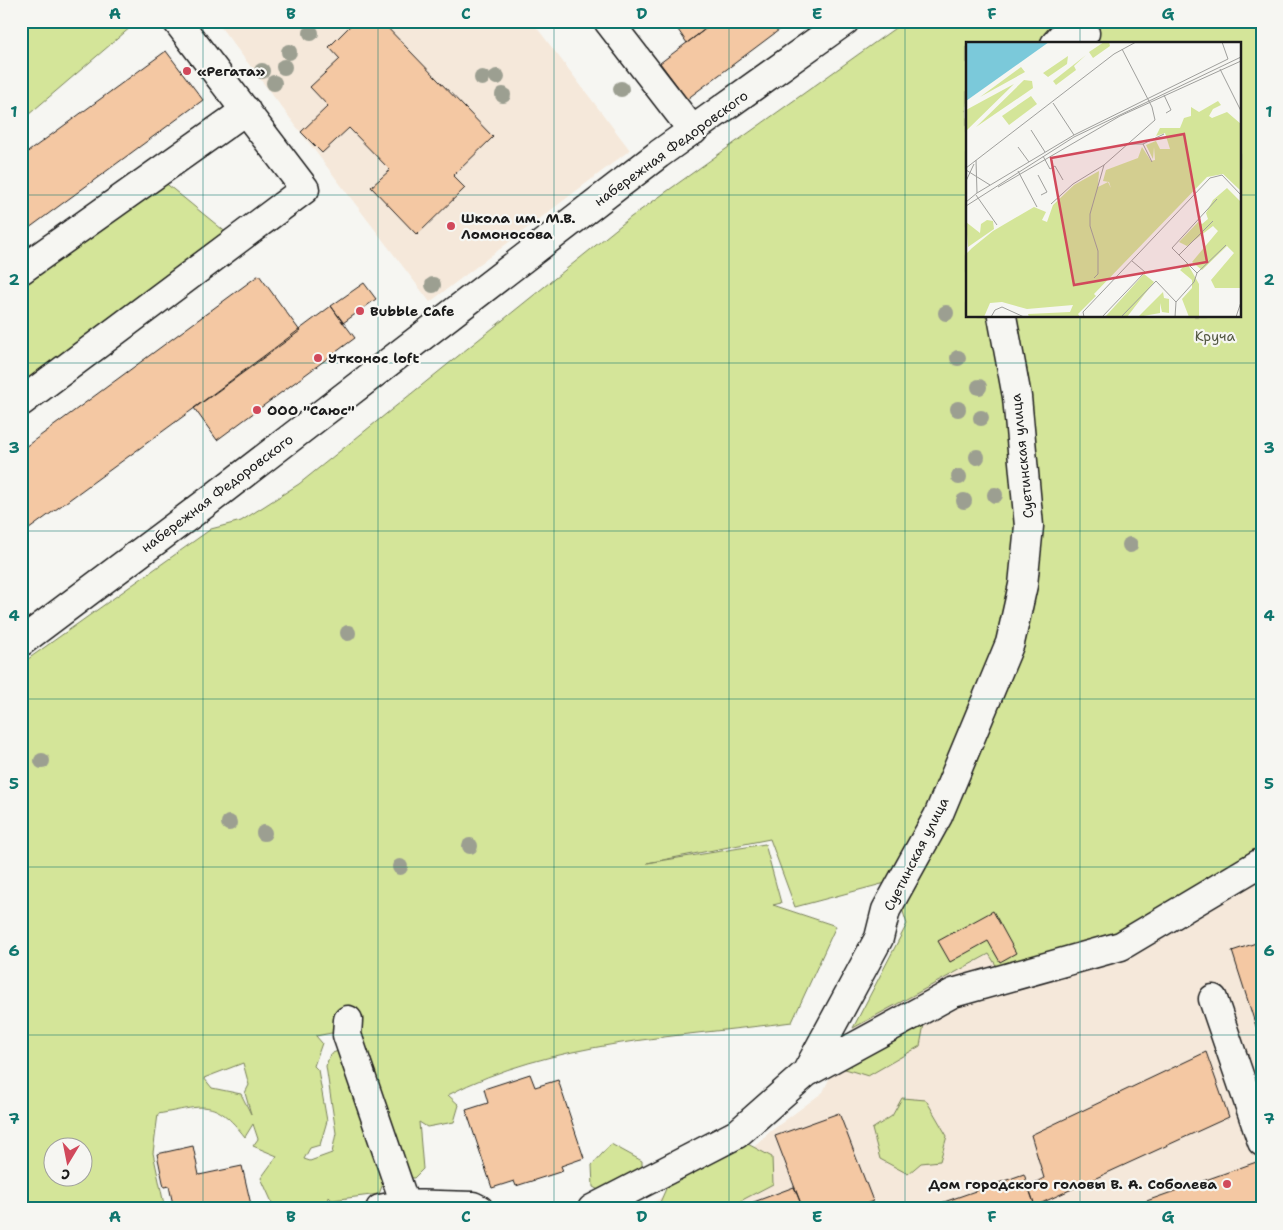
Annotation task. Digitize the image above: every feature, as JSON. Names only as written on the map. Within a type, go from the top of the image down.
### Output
[{"type":"street","points":[[21,402],[304,189],[177,21]]},
{"type":"street","points":[[608,21],[693,131]]},
{"type":"street","name":"набережная Федоровского","points":[[21,642],[210,500],[660,154],[846,21]]},
{"type":"street","points":[[1057,42],[1063,35],[1085,33]]},
{"type":"street","points":[[21,270],[246,110]]},
{"type":"street","name":"Суетинская улица","points":[[592,1209],[737,1134],[806,1073],[879,938],[886,910],[938,816],[1010,643],[1023,585],[1029,526],[1017,397],[1002,318]]},
{"type":"street","points":[[806,1073],[953,993],[1121,946],[1262,862]]},
{"type":"street","points":[[1213,999],[1262,1142]]},
{"type":"street","points":[[348,1020],[347,1035],[392,1206],[473,1206],[479,1209]]},
{"type":"shaded area","name":"Школа им. М.В. Ломоносова","points":[[216,21],[538,21],[534,24],[630,150],[430,302]]},
{"type":"shaded area","points":[[1262,849],[1262,1209],[639,1209],[745,1155],[771,1131],[823,1092],[853,1028],[990,954]]},
{"type":"green space","points":[[21,21],[138,21],[21,121]]},
{"type":"green space","name":"Круча","points":[[905,21],[1262,21],[1262,849],[1111,935],[999,970],[989,954],[853,1028],[907,924],[893,881],[795,907],[770,839],[647,863],[765,844],[781,903],[773,905],[836,926],[792,1022],[616,1044],[572,1052],[529,1063],[487,1077],[448,1095],[459,1105],[454,1122],[427,1127],[419,1122],[423,1169],[414,1178],[403,1177],[352,1029],[316,1036],[322,1043],[314,1066],[318,1070],[327,1121],[320,1145],[310,1148],[304,1159],[310,1161],[332,1153],[336,1133],[326,1066],[330,1054],[338,1051],[346,1056],[386,1176],[379,1194],[332,1200],[329,1197],[327,1209],[275,1209],[261,1178],[277,1156],[253,1146],[258,1139],[253,1124],[245,1137],[225,1115],[207,1107],[198,1107],[158,1114],[153,1153],[165,1209],[21,1209],[21,664],[211,529],[241,521],[299,484],[631,217]],"holes":[[[243,1063],[249,1085],[245,1093],[251,1114],[241,1094],[212,1088],[204,1078]]]},
{"type":"green space","points":[[163,181],[228,234],[21,384],[21,258]]},
{"type":"green space","points":[[924,1024],[920,1046],[868,1076],[842,1068]]},
{"type":"green space","points":[[902,1098],[926,1100],[947,1136],[940,1161],[921,1163],[908,1174],[880,1159],[872,1129],[892,1116]]},
{"type":"green space","points":[[746,1143],[772,1157],[773,1184],[725,1209],[657,1209],[669,1182]]},
{"type":"green space","points":[[611,1144],[642,1161],[642,1189],[619,1201],[593,1187],[592,1165]]},
{"type":"building","points":[[355,21],[381,21],[493,137],[453,176],[465,188],[417,235],[371,187],[390,170],[349,128],[322,153],[301,132],[328,106],[310,87],[340,59],[329,47]]},
{"type":"building","points":[[672,21],[716,21],[687,43]]},
{"type":"building","points":[[716,21],[791,21],[687,99],[660,63]]},
{"type":"building","points":[[166,51],[203,100],[21,234],[21,157]]},
{"type":"building","points":[[259,275],[300,331],[21,535],[21,450]]},
{"type":"building","points":[[364,283],[376,299],[343,323],[331,306]]},
{"type":"building","points":[[331,306],[355,338],[217,440],[194,408]]},
{"type":"building","points":[[993,911],[1016,953],[1000,962],[988,941],[950,962],[938,941]]},
{"type":"building","points":[[1262,941],[1262,1045],[1232,951]]},
{"type":"building","points":[[1206,1052],[1229,1117],[1035,1206],[1028,1186],[1044,1178],[1031,1135]]},
{"type":"building","points":[[530,1074],[535,1087],[558,1080],[584,1158],[561,1166],[563,1171],[516,1186],[514,1181],[492,1188],[466,1110],[488,1103],[484,1089]]},
{"type":"building","points":[[839,1113],[873,1201],[853,1209],[803,1209],[775,1136]]},
{"type":"building","points":[[193,1146],[199,1175],[242,1166],[252,1209],[174,1209],[169,1186],[164,1187],[157,1154]]},
{"type":"building","name":"Дом городского головы В. А. Соболева","points":[[1262,1160],[1262,1209],[1124,1209]]},
{"type":"building","points":[[1024,1174],[1035,1206],[1028,1209],[924,1209]]},
{"type":"building","points":[[794,1187],[803,1209],[735,1209]]},
{"type":"place","name":"«Регата»","points":[[187,71]]},
{"type":"place","name":"Школа им. М.В. Ломоносова","points":[[451,226]]},
{"type":"place","name":"Bubble Cafe","points":[[360,311]]},
{"type":"place","name":"Утконос loft","points":[[318,358]]},
{"type":"place","name":"ООО \"Саюс\"","points":[[257,410]]},
{"type":"place","name":"Дом городского головы В. А. Соболева","points":[[1227,1184]]}]
